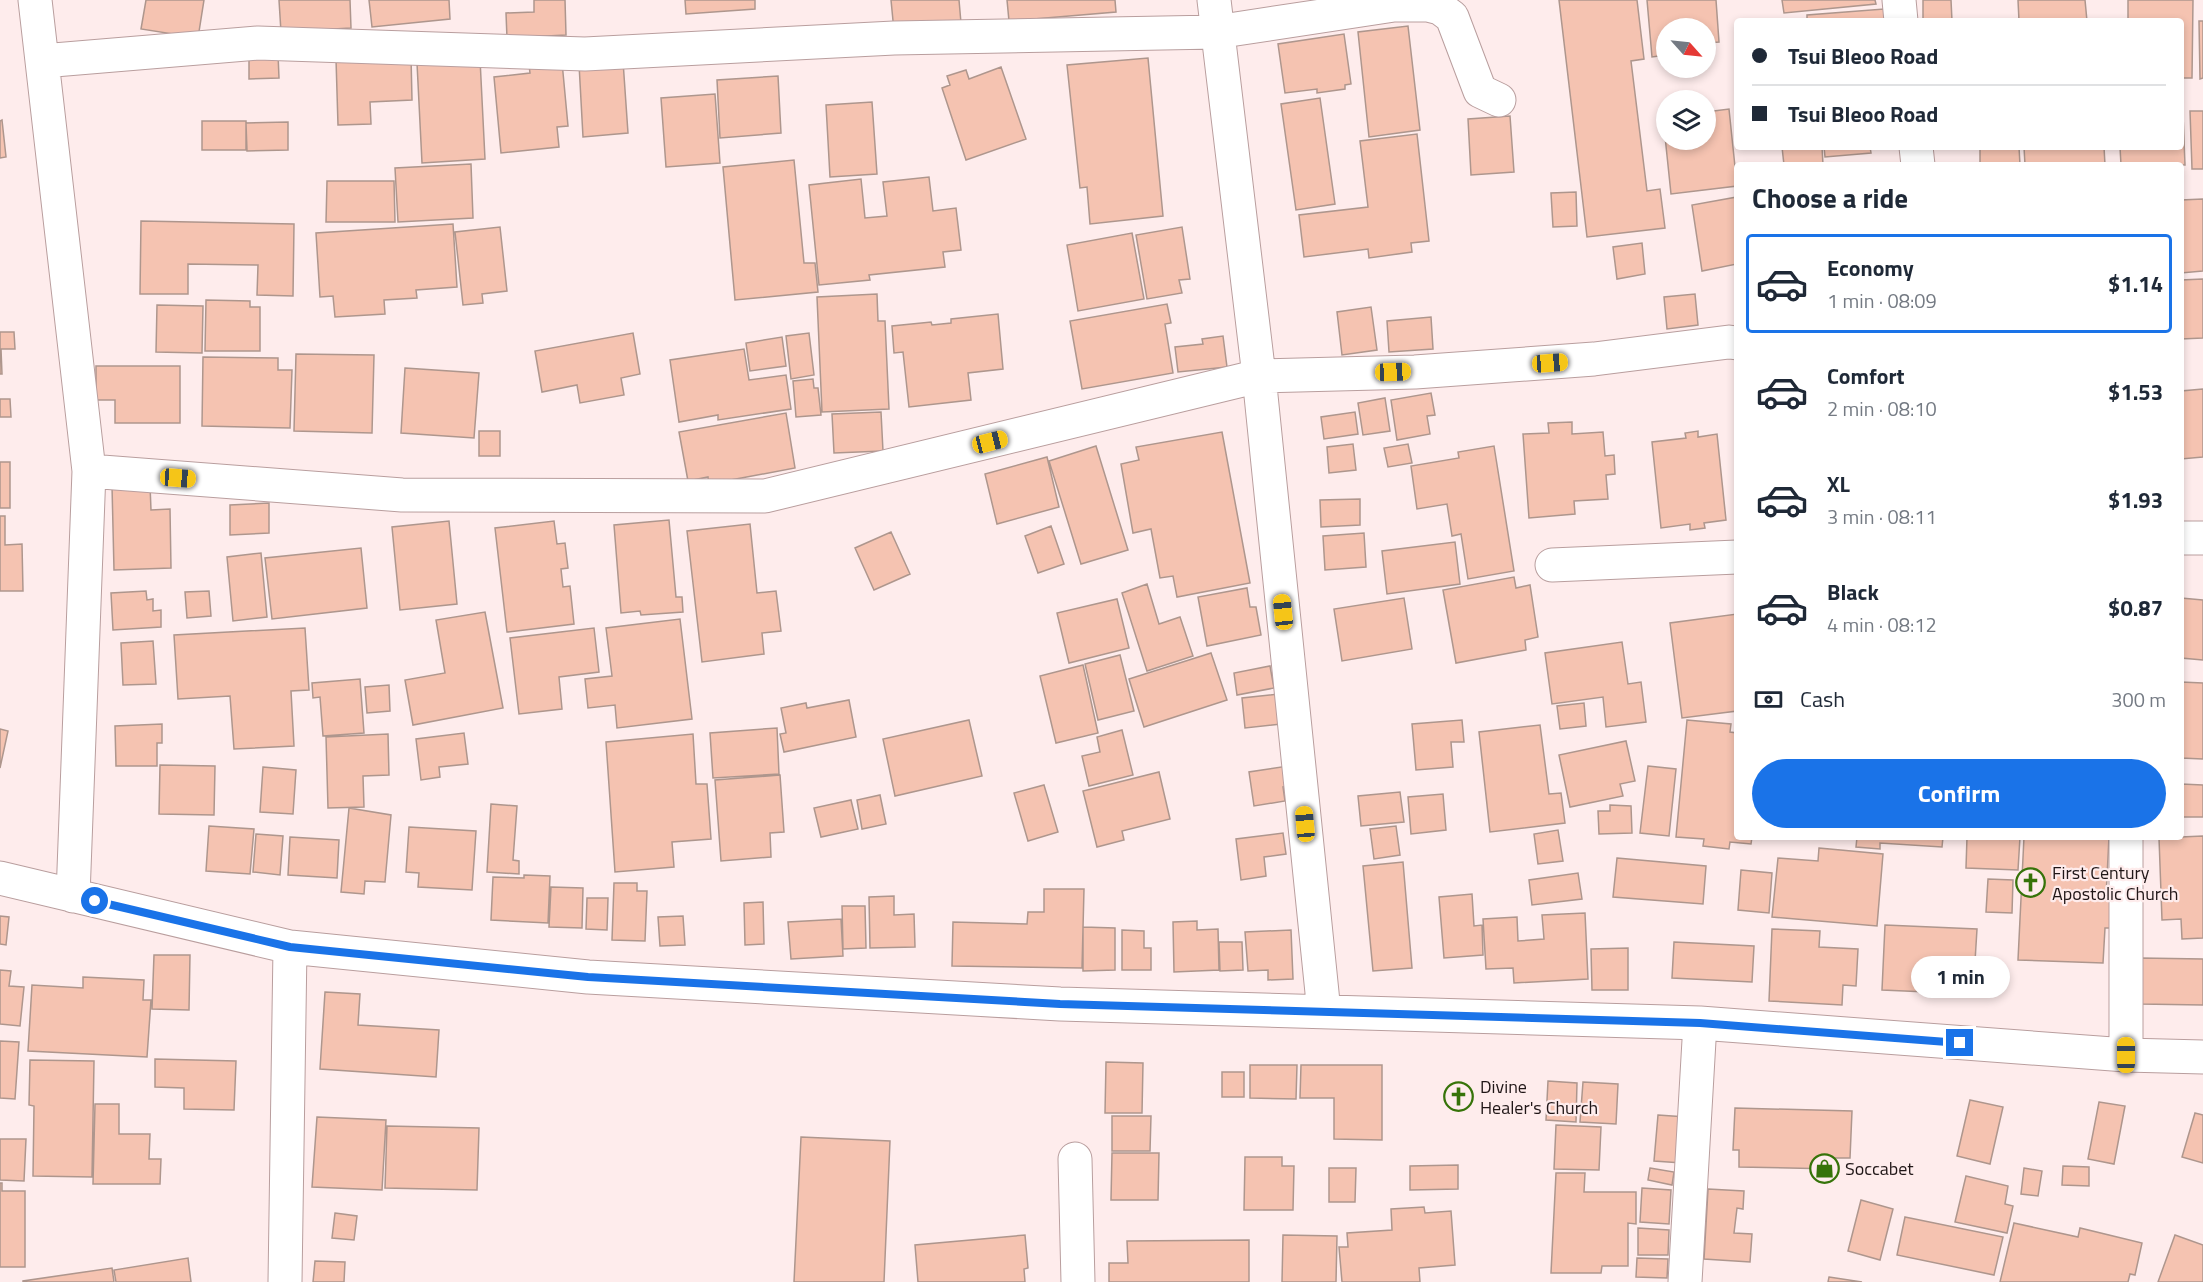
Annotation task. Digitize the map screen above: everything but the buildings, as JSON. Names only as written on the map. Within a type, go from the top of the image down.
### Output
[{"type":"street","points":[[35,0],[89,471],[73,896]]},
{"type":"street","points":[[1214,0],[1216,32],[1259,376],[1324,1012]]},
{"type":"street","points":[[1899,0],[1901,18]]},
{"type":"street","points":[[42,61],[258,43],[585,54],[894,38],[1216,32],[1394,5],[1428,5],[1440,8],[1452,17],[1480,91],[1499,100]]},
{"type":"street","points":[[89,471],[402,495],[765,496],[1259,376],[1415,372],[1582,360],[1728,342],[1734,343]]},
{"type":"street","points":[[2184,538],[2203,538]]},
{"type":"street","points":[[1551,565],[1734,556]]},
{"type":"street","points":[[2126,840],[2126,1055]]},
{"type":"street","points":[[0,878],[290,947],[588,977],[1060,1004],[1700,1023],[2126,1055],[2203,1058]]},
{"type":"street","points":[[285,1282],[290,947]]},
{"type":"street","points":[[1685,1282],[1700,1023]]},
{"type":"street","points":[[1075,1159],[1078,1282]]},
{"type":"place","name":"First Century Apostolic Church","points":[[2031,882]]},
{"type":"place","name":"Divine Healer's Church","points":[[1459,1096]]},
{"type":"place","name":"Soccabet","points":[[1824,1168]]},
{"type":"route","points":[[95,901],[290,947],[588,977],[1060,1004],[1700,1023],[1960,1043]]}]
